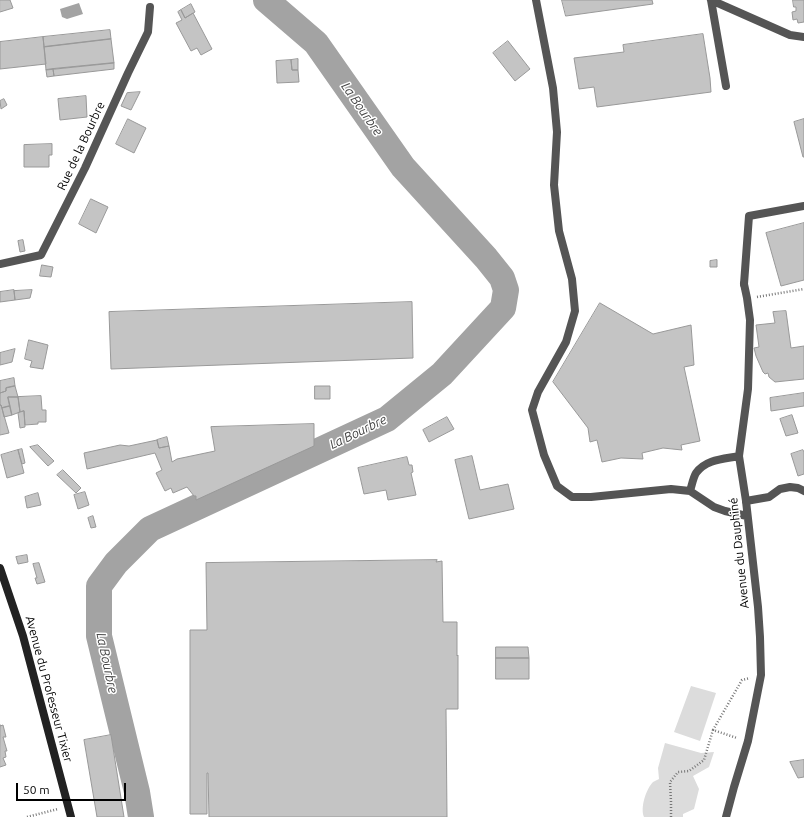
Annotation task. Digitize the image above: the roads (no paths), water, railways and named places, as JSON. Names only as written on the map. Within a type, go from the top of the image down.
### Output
[{"type":"main road","name":"Avenue du Professeur Tixier","points":[[0,568],[23,636],[71,817]]},
{"type":"street","points":[[536,0],[553,88],[557,132],[554,185],[559,231],[572,279],[574,311],[566,342],[538,392],[532,410],[544,456],[557,486],[572,497],[604,496],[671,489],[690,491],[714,507],[747,516]]},
{"type":"street","points":[[711,0],[790,35],[804,36]]},
{"type":"street","points":[[711,0],[726,86]]},
{"type":"street","name":"Rue de la Bourbre","points":[[0,264],[41,255],[85,168],[148,32],[150,7]]},
{"type":"street","name":"Avenue du Dauphiné","points":[[726,817],[748,741],[761,675],[758,607],[746,501],[739,456],[748,389],[750,320],[744,284],[749,216],[804,206]]},
{"type":"street","points":[[690,491],[696,474],[704,465],[715,460],[739,456]]},
{"type":"street","points":[[746,501],[769,497],[780,489],[790,487],[804,490]]},
{"type":"waterway","name":"La Bourbre","points":[[141,817],[137,792],[99,636],[99,586],[116,563],[150,529],[387,419],[442,374],[503,308],[506,290],[502,278],[486,258],[403,167],[316,43],[266,0]]}]
